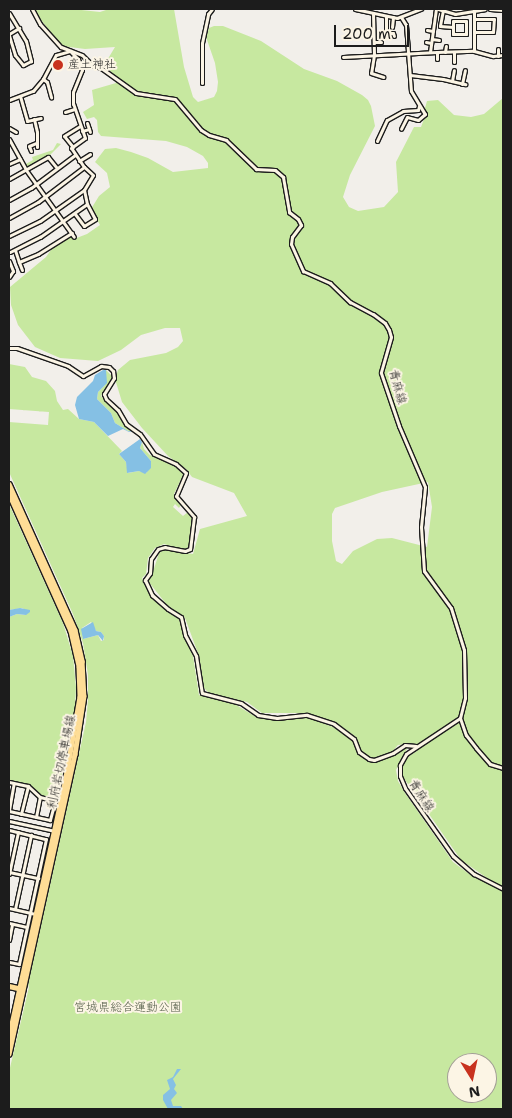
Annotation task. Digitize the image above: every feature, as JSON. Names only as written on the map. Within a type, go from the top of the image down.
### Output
[{"type":"main road","name":"利府岩切停車場線","points":[[9,484],[66,607],[77,638],[82,661],[84,696],[82,716],[22,989],[9,1037]]},
{"type":"main road","name":"利府岩切停車場線","points":[[9,493],[65,614],[76,648],[79,667],[78,716],[56,831],[36,914],[9,1054]]},
{"type":"main road","points":[[9,986],[22,989]]},
{"type":"street","name":"青麻線","points":[[32,9],[40,24],[61,47],[82,55],[92,65],[101,68],[136,93],[175,99],[201,130],[209,135],[226,140],[256,169],[270,169],[283,176],[289,212],[291,216],[298,219],[301,225],[292,237],[291,244],[303,271],[330,283],[350,302],[373,314],[385,323],[390,337],[382,364],[383,380],[399,426],[425,487],[421,528],[424,571],[451,608],[464,650],[465,698],[460,718],[406,754],[400,765],[400,776],[405,788],[453,856],[474,874],[503,889]]},
{"type":"street","points":[[202,83],[202,43],[208,14],[212,9]]},
{"type":"street","points":[[356,9],[392,17],[401,17],[415,9],[421,9]]},
{"type":"street","points":[[439,9],[455,14],[485,9]]},
{"type":"street","points":[[439,9],[440,26],[453,28]]},
{"type":"street","points":[[430,52],[439,9]]},
{"type":"street","points":[[490,9],[503,10]]},
{"type":"street","points":[[474,10],[474,52]]},
{"type":"street","points":[[9,13],[19,28],[26,41],[31,61],[23,65],[15,55],[9,35],[19,28]]},
{"type":"street","points":[[373,13],[374,55],[371,74],[383,77]]},
{"type":"street","points":[[386,16],[386,33],[393,33],[394,36]]},
{"type":"street","points":[[392,17],[392,27]]},
{"type":"street","points":[[401,17],[406,25],[411,92],[419,106],[425,111],[422,119],[407,117],[401,129]]},
{"type":"street","points":[[474,19],[494,19],[493,32],[474,32]]},
{"type":"street","points":[[453,21],[466,21],[466,34],[453,34],[453,28],[453,21]]},
{"type":"street","points":[[466,26],[474,26]]},
{"type":"street","points":[[427,30],[433,31]]},
{"type":"street","points":[[426,42],[439,40]]},
{"type":"street","points":[[374,42],[381,42]]},
{"type":"street","points":[[444,52],[446,46]]},
{"type":"street","points":[[498,49],[498,56]]},
{"type":"street","points":[[9,100],[33,91],[43,79],[56,55],[71,51],[78,59],[82,70],[74,92],[74,109],[85,138],[73,146]]},
{"type":"street","points":[[343,57],[430,52],[474,52],[498,56],[503,55]]},
{"type":"street","points":[[437,52],[437,59]]},
{"type":"street","points":[[454,52],[454,62]]},
{"type":"street","points":[[452,81],[454,70]]},
{"type":"street","points":[[410,75],[464,84],[465,70]]},
{"type":"street","points":[[43,79],[47,82],[51,97]]},
{"type":"street","points":[[20,96],[27,121],[41,118]]},
{"type":"street","points":[[377,141],[387,120],[403,111],[418,110],[419,106]]},
{"type":"street","points":[[65,112],[74,109]]},
{"type":"street","points":[[31,151],[29,146],[36,145],[37,132],[34,118]]},
{"type":"street","points":[[82,131],[89,130],[87,123]]},
{"type":"street","points":[[9,236],[28,228],[84,190],[94,175],[84,167],[71,148],[73,146],[64,136],[80,126]]},
{"type":"street","points":[[9,128],[16,132]]},
{"type":"street","points":[[9,139],[26,170],[73,235],[19,262]]},
{"type":"street","points":[[9,149],[13,147]]},
{"type":"street","points":[[79,160],[90,154]]},
{"type":"street","points":[[9,200],[36,184],[75,155]]},
{"type":"street","points":[[9,179],[48,157],[57,168]]},
{"type":"street","points":[[9,164],[20,159]]},
{"type":"street","points":[[9,218],[45,197],[84,167]]},
{"type":"street","points":[[75,214],[84,226],[95,218],[87,204],[84,190]]},
{"type":"street","points":[[9,251],[40,237],[64,222],[87,204]]},
{"type":"street","points":[[14,250],[22,270]]},
{"type":"street","points":[[9,260],[14,271],[9,277]]},
{"type":"street","points":[[9,348],[16,348],[68,366],[83,376],[101,366],[109,367],[113,371],[114,378],[104,394],[106,398],[118,410],[126,424],[140,434],[154,454],[176,464],[186,473],[176,496],[194,517],[190,548],[185,552],[165,547],[158,549],[151,560],[150,573],[145,580],[152,595],[181,617],[185,635],[196,656],[202,694],[241,703],[258,715],[277,718],[307,715],[334,724],[354,738],[359,752],[368,759],[374,760],[393,753],[405,745],[416,746]]},
{"type":"street","points":[[460,718],[466,735],[476,748],[490,764],[503,768]]},
{"type":"street","points":[[9,782],[14,783],[28,786],[40,797],[55,801],[50,820],[9,811],[14,783]]},
{"type":"street","points":[[21,814],[28,786]]},
{"type":"street","points":[[36,817],[40,797]]},
{"type":"street","points":[[9,821],[56,831]]},
{"type":"street","points":[[9,830],[46,839],[19,964],[9,962]]},
{"type":"street","points":[[18,832],[9,872],[38,878]]},
{"type":"street","points":[[15,909],[31,835]]},
{"type":"street","points":[[9,908],[36,914]]},
{"type":"street","points":[[9,940],[11,924],[26,927]]},
{"type":"green space","points":[[32,9],[72,9],[100,12],[109,9],[174,9],[184,67],[193,97],[198,102],[214,97],[217,91],[218,82],[215,63],[206,37],[209,28],[214,26],[223,26],[261,41],[304,69],[337,81],[368,100],[375,126],[350,175],[343,197],[349,207],[358,211],[384,207],[398,192],[396,162],[414,127],[421,127],[426,114],[427,101],[438,100],[454,115],[471,117],[484,114],[503,98],[503,889],[461,860],[403,777],[402,767],[406,758],[417,751],[408,744],[398,745],[392,752],[374,758],[369,757],[360,750],[356,737],[335,722],[305,713],[262,713],[247,702],[209,693],[204,688],[199,656],[185,618],[167,605],[148,581],[152,575],[159,553],[163,550],[193,554],[200,529],[247,516],[234,493],[192,477],[186,469],[168,456],[142,428],[122,402],[115,379],[118,370],[130,360],[166,353],[178,347],[183,341],[180,328],[165,328],[141,335],[121,350],[98,361],[60,358],[35,347],[18,325],[11,305],[10,287],[46,257],[53,247],[72,236],[74,239],[87,234],[100,225],[91,209],[99,196],[110,187],[107,173],[95,162],[105,149],[116,148],[131,152],[148,158],[173,172],[208,168],[208,163],[203,156],[187,147],[166,141],[101,136],[98,132],[97,120],[94,117],[87,119],[83,112],[94,105],[92,90],[116,83],[106,62],[115,47],[85,49],[62,46]],"holes":[[[428,482],[432,507],[427,547],[392,538],[377,539],[353,551],[342,564],[336,561],[332,541],[332,514],[335,508],[382,492]]]},
{"type":"green space","points":[[57,143],[61,144],[49,156],[26,168],[24,165],[33,160],[32,157],[53,150]]},
{"type":"green space","name":"宮城県総合運動公園","points":[[9,364],[25,367],[32,377],[46,381],[55,391],[57,401],[63,410],[68,409],[79,419],[94,422],[122,451],[119,454],[126,462],[128,473],[139,471],[146,473],[151,465],[151,461],[140,448],[142,442],[144,449],[150,455],[175,465],[184,473],[174,494],[174,498],[181,505],[179,508],[175,504],[173,507],[183,516],[188,512],[192,517],[189,546],[185,550],[164,544],[155,548],[148,558],[146,574],[142,578],[150,595],[179,619],[193,656],[199,695],[233,703],[256,717],[277,720],[307,717],[333,727],[353,739],[358,753],[372,762],[395,754],[403,747],[408,747],[396,770],[398,781],[405,793],[453,862],[472,876],[503,891],[503,1109],[9,1109],[9,1072],[86,722],[88,700],[88,675],[83,643],[73,614],[9,472],[9,422],[48,425],[49,412],[9,409]],"holes":[[[91,622],[96,631],[101,632],[104,640],[101,641],[98,635],[83,639],[82,628]]]},
{"type":"green space","points":[[106,370],[112,376],[112,379],[101,396],[117,413],[125,426],[133,431],[128,431],[115,423],[111,413],[97,399],[98,392],[105,385]]},
{"type":"green space","points":[[9,504],[63,623],[73,656],[76,687],[75,709],[57,800],[41,796],[29,785],[9,781],[9,617],[17,614],[26,615],[26,610],[22,608],[9,610]]},
{"type":"water","points":[[106,370],[107,383],[98,392],[97,399],[111,413],[115,423],[128,431],[134,432],[129,432],[123,429],[108,436],[94,422],[79,419],[75,405],[77,397],[93,381],[95,375]]},
{"type":"water","points":[[140,439],[142,442],[140,448],[151,461],[151,468],[145,474],[139,471],[127,473],[126,462],[119,454]]},
{"type":"water","points":[[20,608],[30,610],[30,612],[26,615],[17,614],[9,617],[9,610]]},
{"type":"water","points":[[93,622],[96,631],[101,632],[104,636],[103,641],[98,635],[83,639],[81,629]]},
{"type":"water","points":[[177,1069],[181,1069],[173,1079],[176,1085],[174,1089],[177,1093],[171,1100],[173,1106],[181,1106],[183,1109],[168,1109],[163,1100],[163,1095],[170,1089],[167,1080],[173,1077]]},
{"type":"place","name":"産土神社","points":[[58,65]]}]
